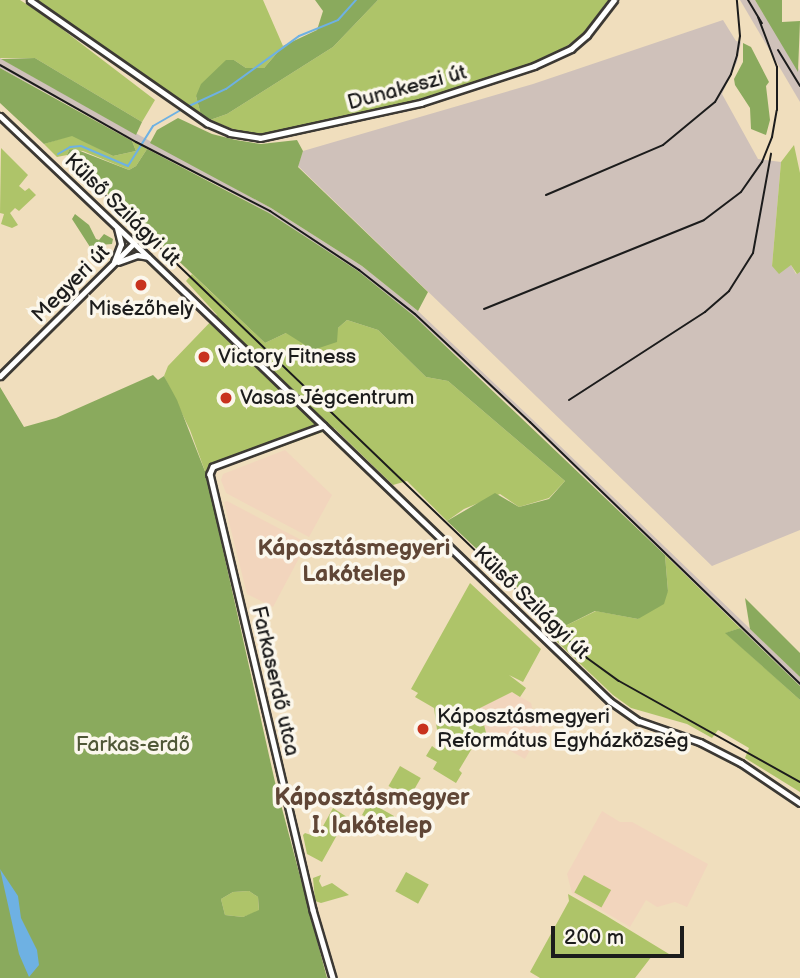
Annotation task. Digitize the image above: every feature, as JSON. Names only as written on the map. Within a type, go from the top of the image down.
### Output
[{"type":"main road","name":"Külső Szilágyi út","points":[[0,116],[134,243]]},
{"type":"main road","points":[[112,265],[121,244],[117,226]]},
{"type":"main road","name":"Megyeri út","points":[[0,376],[134,243]]},
{"type":"main road","points":[[112,265],[131,256],[148,257]]},
{"type":"street","name":"Dunakeszi út","points":[[30,0],[187,111],[218,129],[260,138],[421,103],[534,66],[570,49],[587,35],[614,0]]},
{"type":"street","name":"Külső Szilágyi út","points":[[134,243],[623,712],[711,747],[741,763],[800,803]]},
{"type":"street","name":"Farkaserdő utca","points":[[324,426],[213,467],[210,471],[284,793],[333,978]]},
{"type":"shaded area","points":[[740,0],[755,0],[800,71],[800,102]]},
{"type":"shaded area","points":[[723,20],[736,41],[741,42],[737,62],[722,94],[758,159],[781,162],[772,266],[791,265],[796,274],[800,272],[800,530],[712,566],[298,166],[303,151],[533,84]]},
{"type":"shaded area","points":[[0,58],[271,208],[362,266],[418,311],[532,419],[800,677],[800,686],[529,423],[414,316],[358,271],[269,213],[0,68]]},
{"type":"shaded area","points":[[285,450],[332,495],[309,537],[226,493],[221,480],[223,474]]},
{"type":"shaded area","points":[[227,501],[307,543],[273,607],[247,594],[224,502]]},
{"type":"shaded area","points":[[512,692],[531,703],[533,711],[547,719],[525,759],[487,738],[479,708]]},
{"type":"shaded area","points":[[602,811],[620,822],[632,822],[708,864],[687,907],[675,902],[657,907],[646,900],[630,927],[572,893],[567,874]]},
{"type":"green space","points":[[0,0],[20,0],[45,16],[155,100],[142,122],[35,58],[0,58]]},
{"type":"green space","points":[[36,0],[263,0],[283,46],[264,68],[246,68],[234,60],[196,96],[201,115]]},
{"type":"green space","points":[[315,0],[378,0],[333,47],[227,114],[210,120],[201,115],[196,96],[201,84],[226,60],[234,60],[246,68],[264,68],[283,46],[317,30],[323,11]]},
{"type":"green space","points":[[378,0],[611,0],[585,33],[551,57],[464,87],[375,111],[274,133],[243,133],[210,120],[227,114],[333,47]]},
{"type":"green space","points":[[755,0],[782,0],[782,22],[800,21],[798,72]]},
{"type":"green space","points":[[743,43],[751,47],[769,82],[766,86],[770,120],[766,135],[751,129],[750,108],[735,85],[734,79],[743,62]]},
{"type":"green space","points":[[35,58],[142,122],[136,135],[1,59]]},
{"type":"green space","points":[[0,68],[132,141],[136,151],[113,156],[72,136],[44,144],[0,103]]},
{"type":"green space","points":[[178,118],[212,134],[236,140],[261,144],[297,140],[303,151],[298,167],[428,292],[418,311],[362,266],[271,208],[150,143],[157,130]]},
{"type":"green space","points":[[72,135],[113,156],[136,151],[132,141],[147,149],[136,166],[129,170],[83,151],[69,150],[67,155],[57,157],[44,144]]},
{"type":"green space","points":[[794,145],[800,173],[800,272],[797,274],[791,265],[779,274],[772,266],[781,162]]},
{"type":"green space","points":[[1,148],[28,175],[19,186],[25,191],[29,188],[36,195],[19,211],[15,208],[10,213],[18,225],[12,228],[1,224],[4,214],[0,213]]},
{"type":"green space","points":[[75,149],[129,170],[136,166],[147,149],[269,213],[358,271],[414,316],[665,555],[668,591],[664,604],[638,619],[595,611],[561,628],[447,521],[495,493],[519,507],[549,499],[565,481],[448,381],[426,377],[378,330],[347,320],[338,328],[337,342],[313,350],[286,333],[265,343],[67,155],[69,150]]},
{"type":"green space","points":[[75,214],[89,225],[96,239],[99,240],[104,234],[113,239],[112,244],[100,245],[107,256],[101,264],[72,219]]},
{"type":"green space","points":[[192,274],[265,343],[286,333],[338,328],[347,320],[378,330],[426,377],[448,381],[565,481],[549,498],[519,507],[500,494],[464,509],[447,521],[407,481],[393,485],[334,428],[206,474],[190,430],[164,376],[168,366],[217,315],[186,281]]},
{"type":"green space","name":"Farkas-erdő","points":[[153,375],[158,380],[164,376],[177,400],[206,474],[275,782],[327,978],[0,978],[0,387],[24,427],[56,418]],"holes":[[[249,891],[258,897],[259,910],[243,917],[225,915],[221,899],[233,892]]]},
{"type":"green space","points":[[665,555],[740,628],[726,633],[800,700],[800,792],[745,758],[749,748],[718,730],[712,738],[687,724],[631,708],[613,695],[552,637],[561,628],[596,611],[638,619],[668,591]]},
{"type":"green space","points":[[470,583],[541,649],[523,682],[509,675],[526,688],[520,697],[512,692],[480,708],[487,737],[480,735],[459,770],[462,773],[456,783],[433,769],[437,762],[426,756],[432,746],[436,749],[439,744],[434,708],[415,697],[418,693],[411,689]]},
{"type":"green space","points":[[745,598],[800,653],[800,677],[750,629]]},
{"type":"green space","points":[[740,628],[800,686],[800,700],[725,633]]},
{"type":"green space","points":[[400,766],[421,778],[409,798],[388,786]]},
{"type":"green space","points":[[369,802],[394,816],[392,820],[400,824],[396,831],[362,815]]},
{"type":"green space","points":[[333,808],[347,817],[322,862],[307,854],[303,835],[305,833],[317,837]]},
{"type":"green space","points":[[406,872],[429,885],[418,904],[395,891]]},
{"type":"green space","points":[[321,875],[319,881],[322,887],[332,883],[349,895],[321,903],[315,901],[313,878]]},
{"type":"green space","points":[[584,875],[611,890],[601,908],[574,892]]},
{"type":"green space","points":[[249,891],[258,897],[259,911],[243,917],[225,915],[221,899],[233,892]]},
{"type":"green space","points":[[568,894],[669,954],[652,956],[635,978],[540,978],[530,972],[569,901]]},
{"type":"water","points":[[0,869],[18,896],[21,918],[37,950],[39,965],[29,977],[19,954]]},
{"type":"waterway","points":[[187,107],[226,89],[299,36],[338,20],[356,0]]},
{"type":"waterway","points":[[58,154],[70,147],[81,146],[128,166],[153,126],[182,109]]},
{"type":"tram line","points":[[76,167],[587,658],[619,681],[800,782]]},
{"type":"railway","points":[[546,195],[663,145],[715,102],[731,74],[737,55],[740,36],[737,0]]},
{"type":"railway","points":[[748,0],[762,23]]},
{"type":"railway","points":[[484,309],[704,220],[741,192],[762,162],[772,137],[777,110],[777,67],[758,17]]},
{"type":"railway","points":[[778,50],[800,86]]},
{"type":"railway","points":[[0,65],[136,142],[270,211],[359,270],[415,314],[800,684]]},
{"type":"railway","points":[[569,400],[705,312],[729,291],[753,253],[771,154]]},
{"type":"place","name":"Misézőhely","points":[[141,285]]},
{"type":"place","name":"Victory Fitness","points":[[204,357]]},
{"type":"place","name":"Vasas Jégcentrum","points":[[226,398]]},
{"type":"place","name":"Káposztásmegyeri Református Egyházközség","points":[[423,729]]},
{"type":"district","name":"Káposztásmegyeri Lakótelep","points":[[354,561]]},
{"type":"district","name":"Káposztásmegyer I. lakótelep","points":[[372,812]]}]
